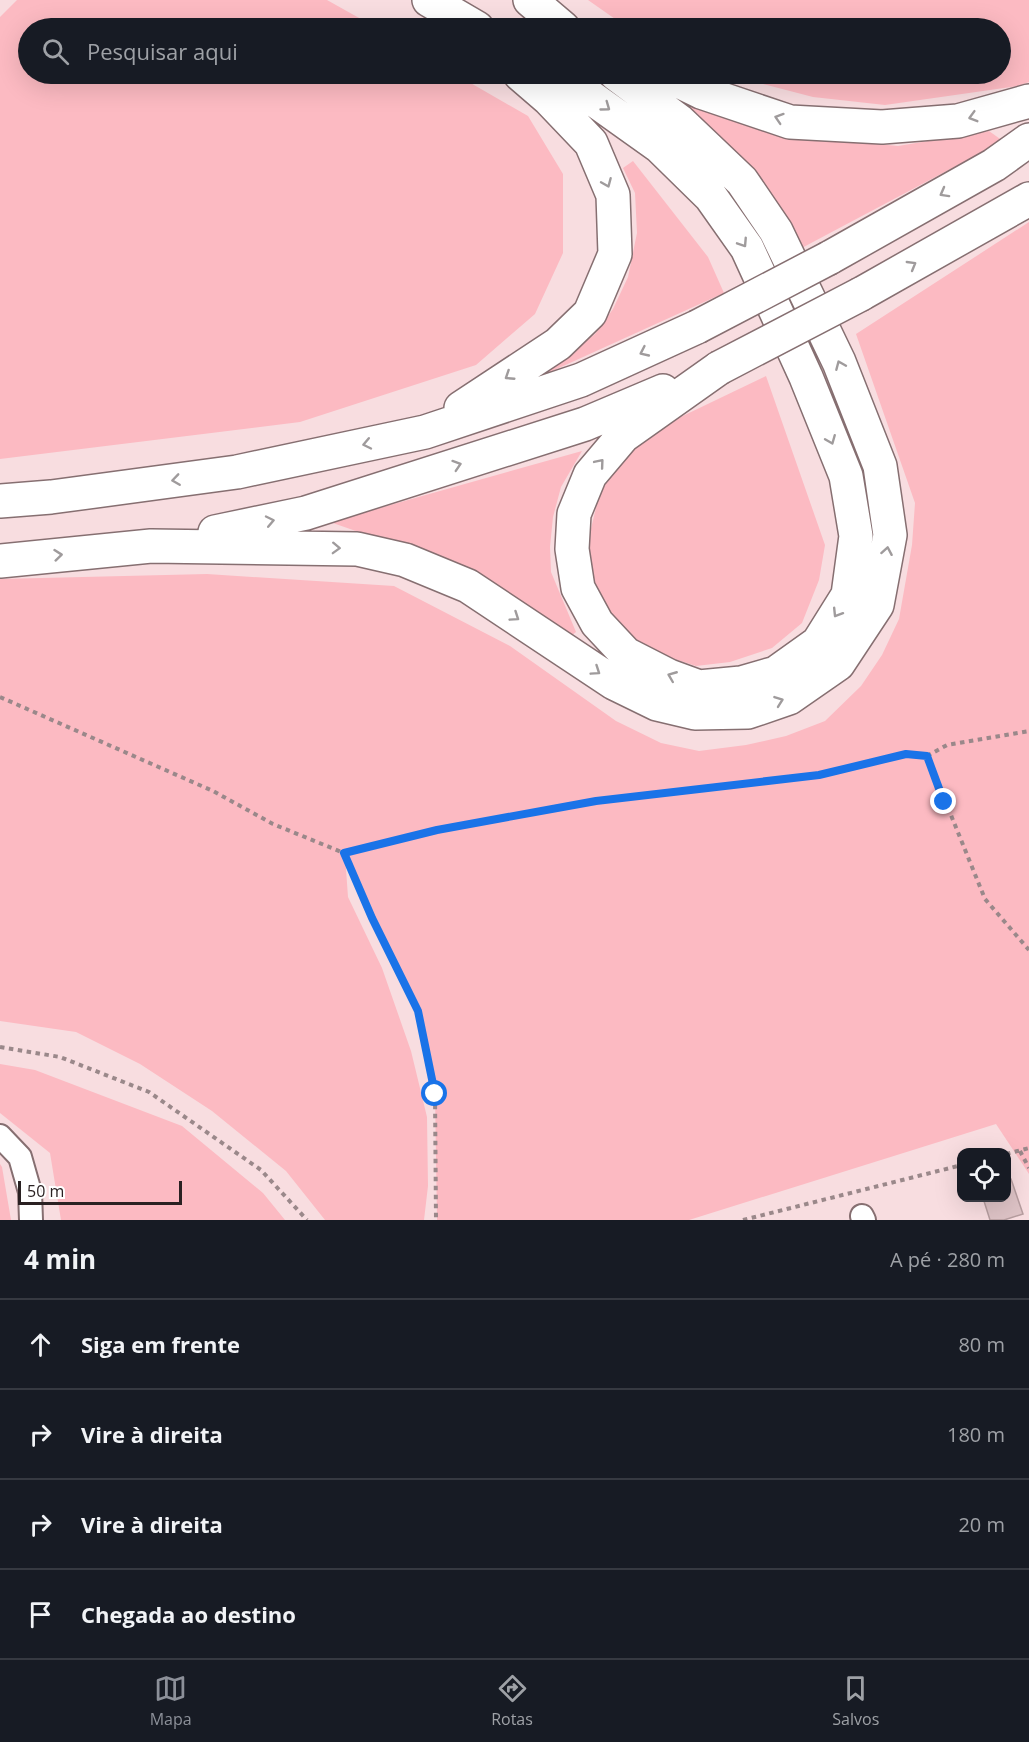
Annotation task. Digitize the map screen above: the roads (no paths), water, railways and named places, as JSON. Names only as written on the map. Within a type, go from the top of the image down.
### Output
[{"type":"highway","points":[[425,432],[558,344],[590,313],[615,254],[613,195],[591,143],[532,84]]},
{"type":"highway","points":[[572,84],[659,146],[711,197],[747,248],[806,377],[846,476],[856,536],[848,595],[818,643],[776,673],[741,683],[699,687],[669,676],[626,654],[597,623],[578,588],[572,549],[574,514],[590,475],[623,436],[719,368]]},
{"type":"highway","points":[[152,546],[357,549],[405,560],[468,586],[614,683],[657,704],[695,713],[748,712],[789,698],[838,664],[877,605],[890,536],[880,466],[839,362],[776,231],[742,181],[679,121],[629,84]]},
{"type":"highway","points":[[685,84],[701,92],[790,122],[882,127],[958,121],[1029,101]]},
{"type":"highway","points":[[0,501],[51,497],[237,472],[425,432],[582,380],[697,327],[829,258],[994,165],[1029,140]]},
{"type":"highway","points":[[0,561],[152,546],[306,513],[585,424],[719,368],[861,294],[1029,199]]},
{"type":"street","points":[[0,1136],[20,1157],[30,1192],[31,1220]]}]
